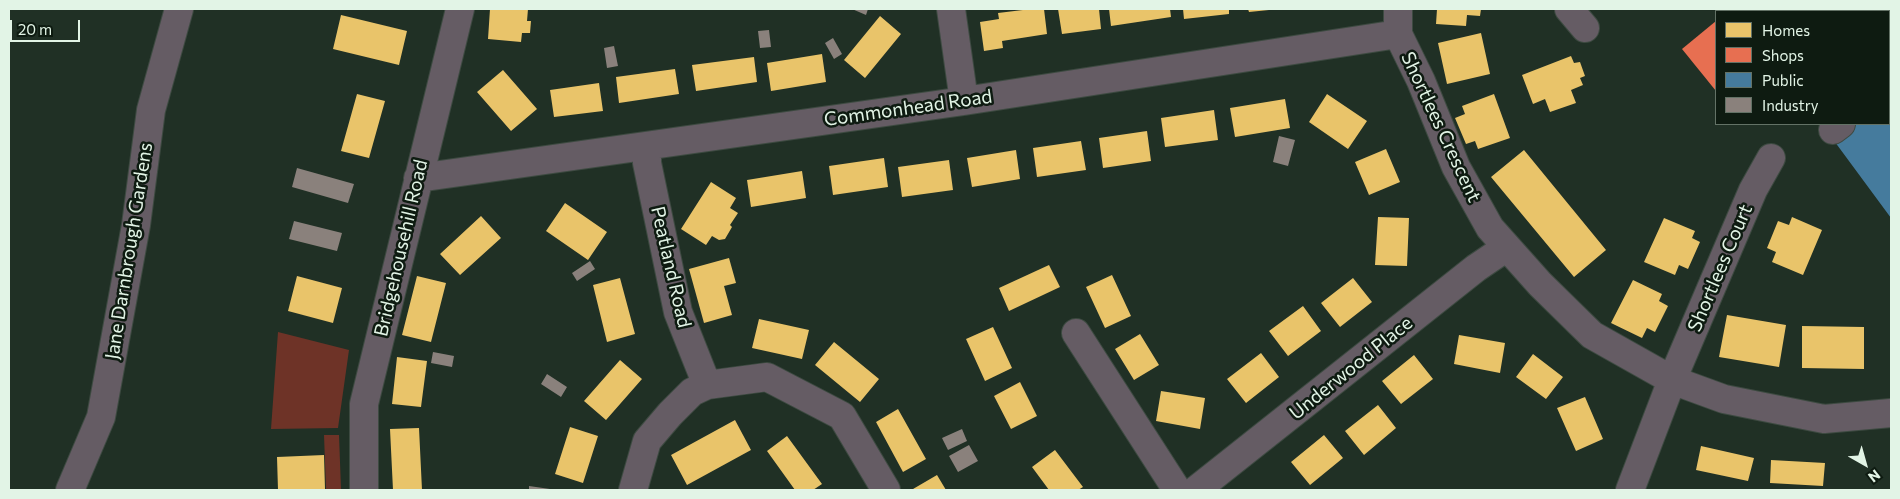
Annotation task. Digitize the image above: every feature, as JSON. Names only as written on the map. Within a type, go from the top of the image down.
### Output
[{"type":"street","name":"Jane Darnbrough Gardens","points":[[70,490],[101,417],[136,225],[151,110],[179,9]]},
{"type":"street","name":"Bridgehousehill Road","points":[[364,490],[364,404],[460,9]]},
{"type":"street","points":[[951,9],[964,101]]},
{"type":"street","name":"Commonhead Road","points":[[418,178],[964,101],[1398,21]]},
{"type":"street","name":"Shortlees Crescent","points":[[1398,21],[1456,167],[1490,228],[1540,284],[1592,335],[1672,380],[1724,399],[1824,419],[1891,413]]},
{"type":"street","name":"Peatland Road","points":[[647,146],[647,163],[678,312],[707,385]]},
{"type":"street","name":"Shortlees Court","points":[[1630,490],[1672,380],[1753,190],[1771,158]]},
{"type":"street","name":"Underwood Place","points":[[1196,490],[1476,268],[1507,247]]},
{"type":"street","points":[[1076,333],[1176,490]]},
{"type":"street","points":[[633,490],[647,441],[692,392],[707,385],[768,377],[842,416],[886,490]]},
{"type":"shaded area","points":[[278,332],[349,350],[338,428],[271,429]]},
{"type":"shaded area","points":[[324,435],[339,435],[341,489],[326,489]]},
{"type":"building: Homes","points":[[490,9],[528,9],[527,21],[531,21],[530,33],[522,33],[521,42],[488,39]]},
{"type":"building: Homes","points":[[1044,9],[1047,34],[1002,41],[1003,48],[984,51],[980,22],[999,19],[998,13]]},
{"type":"building: Homes","points":[[1058,9],[1099,9],[1101,29],[1062,34]]},
{"type":"building: Homes","points":[[1109,9],[1170,9],[1171,17],[1111,26]]},
{"type":"building: Homes","points":[[1183,9],[1229,9],[1229,14],[1184,19]]},
{"type":"building: Homes","points":[[1248,9],[1269,9],[1269,10],[1249,12]]},
{"type":"building: Homes","points":[[1437,9],[1481,9],[1480,16],[1467,15],[1466,26],[1436,24]]},
{"type":"building: Homes","points":[[341,15],[407,31],[399,65],[333,49]]},
{"type":"building: Homes","points":[[880,16],[901,34],[865,78],[844,60]]},
{"type":"building: Homes","points":[[1481,33],[1490,74],[1447,84],[1438,43]]},
{"type":"building: Homes","points":[[822,54],[826,82],[771,91],[767,63]]},
{"type":"building: Homes","points":[[1571,56],[1574,63],[1580,62],[1585,76],[1580,78],[1583,85],[1571,90],[1576,103],[1550,112],[1545,99],[1533,104],[1522,75]]},
{"type":"building: Homes","points":[[754,57],[757,82],[696,91],[692,65]]},
{"type":"building: Homes","points":[[675,69],[679,94],[619,103],[616,77]]},
{"type":"building: Homes","points":[[503,70],[537,109],[511,131],[477,92]]},
{"type":"building: Homes","points":[[599,83],[603,111],[554,117],[550,90]]},
{"type":"building: Homes","points":[[357,94],[385,101],[369,158],[341,151]]},
{"type":"building: Homes","points":[[1327,94],[1367,121],[1348,149],[1309,122]]},
{"type":"building: Homes","points":[[1494,94],[1510,138],[1478,149],[1475,141],[1466,144],[1455,118],[1465,114],[1462,106]]},
{"type":"building: Homes","points":[[1285,99],[1290,128],[1235,137],[1230,108]]},
{"type":"building: Homes","points":[[1214,110],[1218,140],[1165,147],[1161,118]]},
{"type":"building: Homes","points":[[1147,131],[1151,161],[1103,168],[1099,138]]},
{"type":"building: Homes","points":[[1081,141],[1086,170],[1037,177],[1033,148]]},
{"type":"building: Homes","points":[[1386,149],[1400,182],[1369,195],[1355,162]]},
{"type":"building: Homes","points":[[1016,150],[1020,179],[972,187],[967,158]]},
{"type":"building: Homes","points":[[1524,150],[1606,250],[1574,277],[1491,177]]},
{"type":"building: Homes","points":[[884,158],[888,187],[833,195],[829,166]]},
{"type":"building: Homes","points":[[949,160],[953,190],[902,197],[898,167]]},
{"type":"building: Homes","points":[[802,171],[806,198],[751,207],[747,180]]},
{"type":"building: Homes","points":[[711,182],[736,198],[730,208],[738,213],[730,225],[732,227],[725,239],[719,240],[712,236],[706,245],[681,229]]},
{"type":"building: Homes","points":[[565,203],[607,232],[588,260],[546,231]]},
{"type":"building: Homes","points":[[481,216],[501,238],[460,275],[440,254]]},
{"type":"building: Homes","points":[[1378,217],[1409,218],[1407,266],[1375,265]]},
{"type":"building: Homes","points":[[1792,217],[1822,230],[1803,275],[1772,262],[1776,252],[1767,248],[1778,221],[1789,225]]},
{"type":"building: Homes","points":[[1664,218],[1695,231],[1692,238],[1700,242],[1688,269],[1679,265],[1675,275],[1644,262]]},
{"type":"building: Homes","points":[[729,258],[736,283],[724,286],[732,315],[704,323],[689,269]]},
{"type":"building: Homes","points":[[1049,265],[1060,287],[1009,311],[999,288]]},
{"type":"building: Homes","points":[[1112,275],[1131,316],[1105,328],[1086,287]]},
{"type":"building: Homes","points":[[297,276],[342,288],[333,323],[288,311]]},
{"type":"building: Homes","points":[[417,276],[446,283],[431,342],[402,335]]},
{"type":"building: Homes","points":[[620,278],[635,334],[607,342],[593,285]]},
{"type":"building: Homes","points":[[1353,278],[1372,302],[1340,327],[1321,303]]},
{"type":"building: Homes","points":[[1633,280],[1662,294],[1659,301],[1668,306],[1655,332],[1647,328],[1642,338],[1611,323]]},
{"type":"building: Homes","points":[[1303,306],[1321,331],[1288,356],[1269,331]]},
{"type":"building: Homes","points":[[1727,315],[1786,325],[1779,367],[1719,357]]},
{"type":"building: Homes","points":[[759,319],[809,330],[802,359],[752,348]]},
{"type":"building: Homes","points":[[1802,326],[1864,327],[1864,369],[1802,368]]},
{"type":"building: Homes","points":[[993,327],[1012,368],[985,381],[966,339]]},
{"type":"building: Homes","points":[[1140,334],[1159,365],[1134,380],[1115,349]]},
{"type":"building: Homes","points":[[1459,335],[1505,343],[1500,373],[1454,364]]},
{"type":"building: Homes","points":[[834,342],[879,379],[860,402],[815,365]]},
{"type":"building: Homes","points":[[1261,353],[1279,377],[1246,403],[1227,379]]},
{"type":"building: Homes","points":[[1533,354],[1563,377],[1546,399],[1516,377]]},
{"type":"building: Homes","points":[[1414,355],[1433,379],[1401,404],[1382,381]]},
{"type":"building: Homes","points":[[397,357],[427,361],[421,407],[392,404]]},
{"type":"building: Homes","points":[[620,360],[642,379],[606,420],[584,401]]},
{"type":"building: Homes","points":[[1020,382],[1037,416],[1011,429],[994,396]]},
{"type":"building: Homes","points":[[1161,391],[1205,398],[1200,429],[1156,421]]},
{"type":"building: Homes","points":[[1585,397],[1603,439],[1576,451],[1557,408]]},
{"type":"building: Homes","points":[[1378,405],[1396,428],[1364,455],[1345,431]]},
{"type":"building: Homes","points":[[898,409],[926,459],[903,472],[876,422]]},
{"type":"building: Homes","points":[[735,420],[751,450],[687,485],[671,455]]},
{"type":"building: Homes","points":[[570,427],[598,436],[583,483],[555,474]]},
{"type":"building: Homes","points":[[419,428],[422,490],[393,490],[390,429]]},
{"type":"building: Homes","points":[[1324,435],[1343,458],[1310,485],[1291,462]]},
{"type":"building: Homes","points":[[787,436],[822,484],[813,490],[795,490],[767,451]]},
{"type":"building: Homes","points":[[1701,446],[1754,458],[1748,481],[1696,470]]},
{"type":"building: Homes","points":[[1055,450],[1083,487],[1078,490],[1049,490],[1032,467]]},
{"type":"building: Homes","points":[[324,455],[325,489],[278,490],[277,457]]},
{"type":"building: Homes","points":[[1771,460],[1825,463],[1823,486],[1770,483]]},
{"type":"building: Homes","points":[[937,475],[946,490],[913,489]]},
{"type":"building: Shops","points":[[1715,22],[1715,90],[1682,49]]},
{"type":"building: Public","points":[[1890,92],[1891,218],[1832,138],[1849,125],[1890,125]]},
{"type":"building: Industry","points":[[852,9],[868,9],[866,15]]},
{"type":"building: Industry","points":[[769,30],[771,47],[760,48],[758,31]]},
{"type":"building: Industry","points":[[833,38],[842,54],[834,59],[825,43]]},
{"type":"building: Industry","points":[[614,46],[618,66],[607,68],[604,48]]},
{"type":"building: Industry","points":[[1279,136],[1295,140],[1288,166],[1273,162]]},
{"type":"building: Industry","points":[[297,168],[354,184],[348,203],[292,187]]},
{"type":"building: Industry","points":[[294,221],[342,233],[337,251],[289,239]]},
{"type":"building: Industry","points":[[590,261],[595,269],[577,281],[572,273]]},
{"type":"building: Industry","points":[[433,352],[454,356],[452,367],[431,363]]},
{"type":"building: Industry","points":[[547,374],[567,387],[561,397],[541,384]]},
{"type":"building: Industry","points":[[962,429],[967,441],[948,450],[942,438]]},
{"type":"building: Industry","points":[[969,445],[978,461],[958,472],[949,456]]},
{"type":"building: Industry","points":[[529,486],[550,489],[550,490],[529,490]]}]
